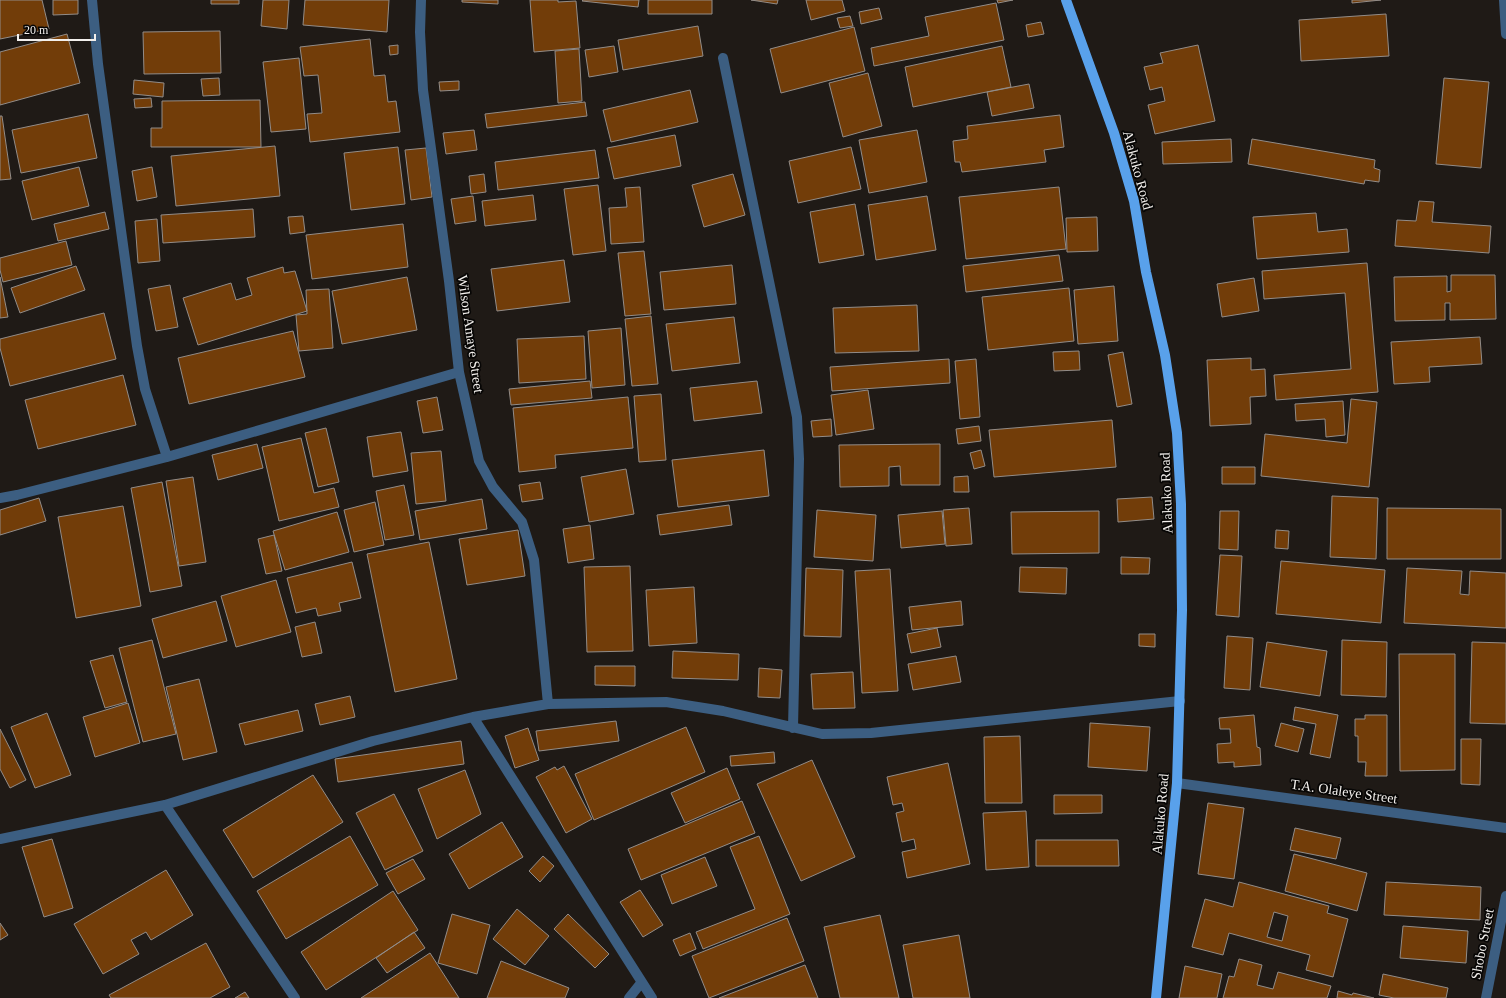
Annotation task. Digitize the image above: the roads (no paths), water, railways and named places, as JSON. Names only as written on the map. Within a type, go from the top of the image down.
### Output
[{"type":"main road","name":"Alakuko Road","points":[[1066,0],[1114,134],[1134,201],[1146,272],[1165,355],[1177,433],[1180,491],[1182,610],[1177,783],[1156,998]]},
{"type":"street","points":[[92,0],[98,64],[137,346],[145,389],[167,458]]},
{"type":"street","name":"Wilson Amaye Street","points":[[421,0],[420,32],[423,90],[448,274],[459,372],[479,462],[493,487],[522,522],[534,560],[548,704]]},
{"type":"street","points":[[1504,0],[1506,34]]},
{"type":"street","points":[[723,58],[797,417],[799,459],[793,728]]},
{"type":"street","points":[[0,498],[167,458],[459,372]]},
{"type":"street","points":[[0,839],[165,805],[373,741],[473,717],[548,704],[666,702],[723,711],[822,734],[871,733],[1180,700]]},
{"type":"street","points":[[473,717],[628,959],[641,983],[652,998]]},
{"type":"street","name":"T.A. Olaleye Street","points":[[1177,783],[1506,828]]},
{"type":"street","points":[[165,805],[295,998]]},
{"type":"street","name":"Shobo Street","points":[[1486,998],[1506,896]]},
{"type":"street","points":[[629,998],[641,983]]}]
